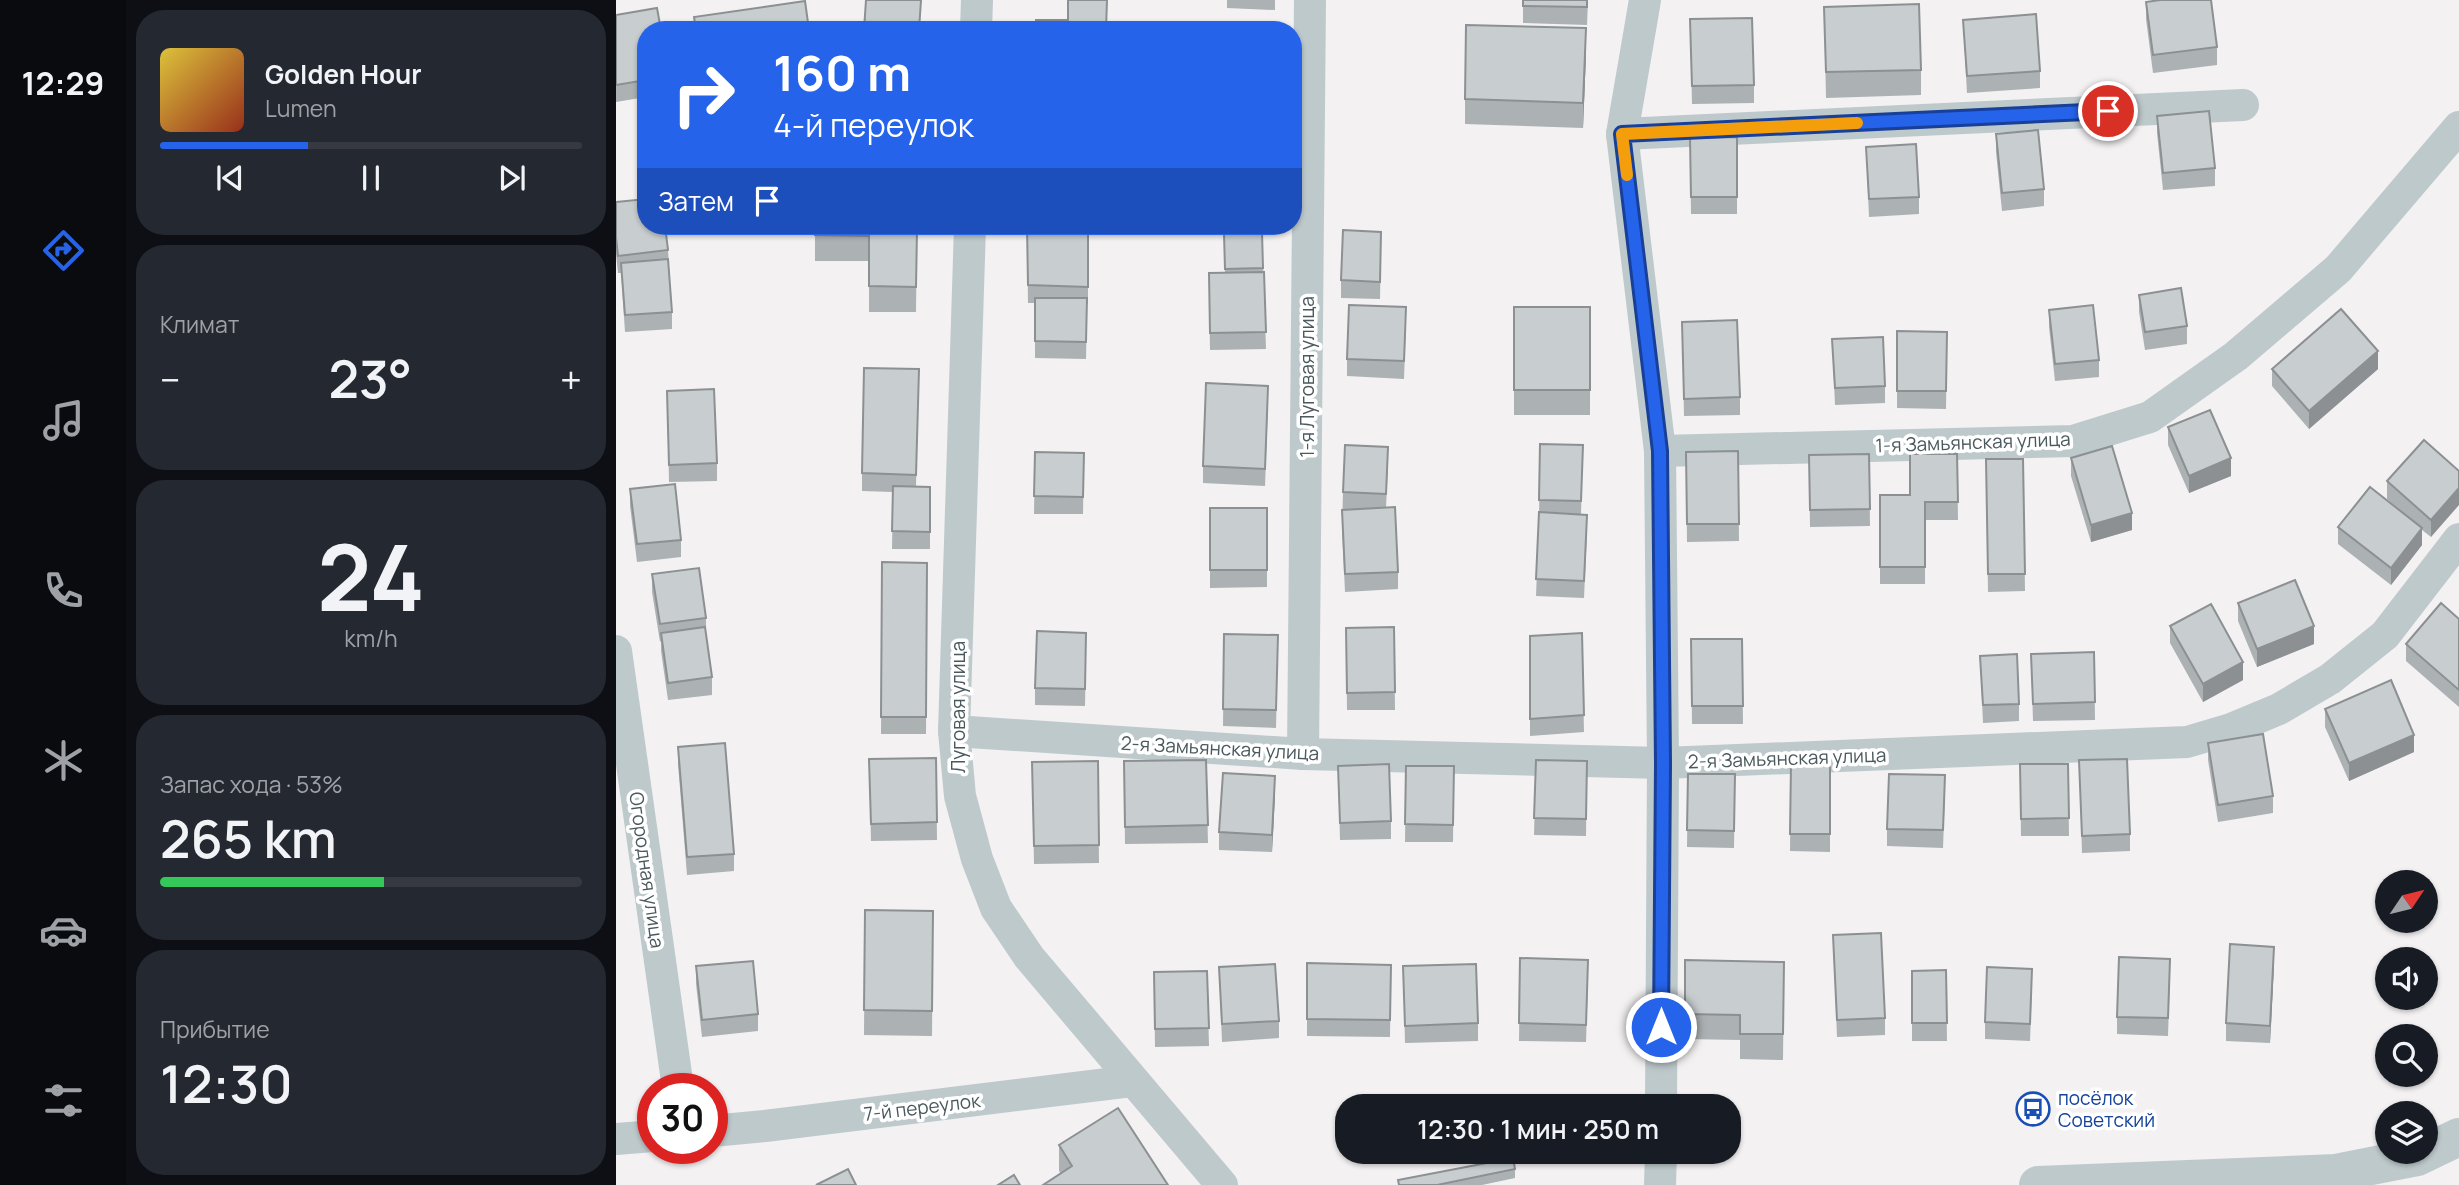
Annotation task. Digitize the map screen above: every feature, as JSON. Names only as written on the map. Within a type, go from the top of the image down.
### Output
[{"type":"street","points":[[976,21],[977,0]]},
{"type":"street","name":"1-я Луговая улица","points":[[1303,754],[1310,0]]},
{"type":"street","points":[[1645,0],[1622,134],[1660,451],[1663,764],[1661,1094]]},
{"type":"street","points":[[1622,134],[2243,105]]},
{"type":"street","name":"1-я Замьянская улица","points":[[1660,451],[2073,441],[2150,417],[2236,356],[2338,269],[2459,127]]},
{"type":"street","name":"Луговая улица","points":[[970,235],[954,731],[960,796],[977,859],[996,908],[1029,957],[1222,1185]]},
{"type":"street","name":"2-я Замьянская улица","points":[[954,731],[1303,754],[1663,764],[2187,742],[2231,729],[2279,709],[2330,679],[2385,635],[2459,539]]},
{"type":"street","name":"Огородная улица","points":[[616,651],[676,1073]]},
{"type":"street","name":"7-й переулок","points":[[728,1129],[1132,1081]]},
{"type":"street","points":[[616,1139],[637,1137]]},
{"type":"street","points":[[2038,1185],[2336,1172],[2417,1157],[2459,1137]]},
{"type":"street","points":[[1660,1185],[1661,1164]]},
{"type":"building","points":[[866,0],[921,0],[920,21],[865,21]]},
{"type":"building","points":[[1068,0],[1107,0],[1106,21],[1036,21],[1068,20]]},
{"type":"building","points":[[1523,0],[1587,0],[1587,7],[1523,6]]},
{"type":"building","points":[[2211,0],[2217,47],[2153,55],[2146,2]]},
{"type":"building","points":[[805,1],[808,21],[695,21],[694,17]]},
{"type":"building","points":[[1919,4],[1921,70],[1826,72],[1824,7]]},
{"type":"building","points":[[657,8],[659,21],[637,21],[637,82],[616,85],[616,15]]},
{"type":"building","points":[[2036,14],[2040,71],[1967,76],[1963,20]]},
{"type":"building","points":[[1752,18],[1754,85],[1692,86],[1690,19]]},
{"type":"building","points":[[1466,25],[1586,28],[1583,103],[1465,99]]},
{"type":"building","points":[[2209,111],[2215,168],[2163,173],[2157,116]]},
{"type":"building","points":[[2038,130],[2044,189],[2002,193],[1996,134]]},
{"type":"building","points":[[1737,137],[1737,197],[1691,197],[1690,138]]},
{"type":"building","points":[[1916,144],[1919,197],[1869,199],[1866,147]]},
{"type":"building","points":[[637,200],[637,235],[666,235],[668,250],[618,256],[616,202]]},
{"type":"building","points":[[1343,230],[1381,232],[1380,282],[1341,280]]},
{"type":"building","points":[[815,235],[917,235],[916,287],[869,286],[869,236]]},
{"type":"building","points":[[1027,235],[1088,235],[1088,287],[1028,285]]},
{"type":"building","points":[[1224,235],[1262,235],[1263,268],[1225,269]]},
{"type":"building","points":[[668,259],[672,312],[625,315],[621,263]]},
{"type":"building","points":[[1264,272],[1266,332],[1210,333],[1209,273]]},
{"type":"building","points":[[2181,288],[2187,326],[2145,332],[2139,295]]},
{"type":"building","points":[[1035,298],[1087,298],[1086,342],[1035,341]]},
{"type":"building","points":[[1349,305],[1406,307],[1404,361],[1347,359]]},
{"type":"building","points":[[2093,305],[2099,360],[2055,364],[2049,310]]},
{"type":"building","points":[[1514,307],[1590,307],[1590,390],[1514,390]]},
{"type":"building","points":[[2341,309],[2378,351],[2309,411],[2272,369]]},
{"type":"building","points":[[1737,320],[1740,397],[1684,399],[1682,322]]},
{"type":"building","points":[[1897,331],[1947,332],[1946,391],[1897,391]]},
{"type":"building","points":[[1883,337],[1885,386],[1835,388],[1832,339]]},
{"type":"building","points":[[864,368],[919,369],[916,475],[862,473]]},
{"type":"building","points":[[1206,383],[1268,386],[1265,469],[1203,466]]},
{"type":"building","points":[[714,389],[717,463],[669,465],[667,391]]},
{"type":"building","points":[[2210,410],[2231,458],[2189,476],[2168,427]]},
{"type":"building","points":[[2424,440],[2459,471],[2459,488],[2431,520],[2387,481]]},
{"type":"building","points":[[1540,444],[1583,445],[1581,501],[1539,500]]},
{"type":"building","points":[[1345,445],[1388,447],[1386,494],[1343,492]]},
{"type":"building","points":[[2112,446],[2132,513],[2091,525],[2071,458]]},
{"type":"building","points":[[1738,451],[1739,524],[1687,524],[1686,452]]},
{"type":"building","points":[[1035,452],[1084,453],[1083,497],[1034,496]]},
{"type":"building","points":[[1869,454],[1870,509],[1810,510],[1809,455]]},
{"type":"building","points":[[1910,454],[1957,454],[1958,502],[1925,502],[1925,567],[1880,567],[1880,495],[1910,495]]},
{"type":"building","points":[[1986,459],[2023,459],[2025,574],[1988,574]]},
{"type":"building","points":[[675,484],[681,540],[637,544],[630,489]]},
{"type":"building","points":[[893,486],[930,487],[930,532],[892,531]]},
{"type":"building","points":[[2370,487],[2422,528],[2391,568],[2338,527]]},
{"type":"building","points":[[1395,507],[1398,572],[1345,574],[1342,510]]},
{"type":"building","points":[[1210,508],[1267,508],[1267,570],[1210,570]]},
{"type":"building","points":[[1539,512],[1587,515],[1584,581],[1536,579]]},
{"type":"building","points":[[882,562],[927,563],[926,717],[881,717]]},
{"type":"building","points":[[699,568],[706,618],[660,624],[652,574]]},
{"type":"building","points":[[2295,580],[2314,626],[2257,649],[2238,603]]},
{"type":"building","points":[[2441,603],[2459,619],[2459,690],[2406,644]]},
{"type":"building","points":[[2211,604],[2243,662],[2203,684],[2170,626]]},
{"type":"building","points":[[705,627],[712,677],[668,683],[661,633]]},
{"type":"building","points":[[1394,627],[1395,692],[1347,693],[1346,628]]},
{"type":"building","points":[[1037,631],[1086,633],[1085,689],[1035,688]]},
{"type":"building","points":[[1582,633],[1584,715],[1530,719],[1530,636]]},
{"type":"building","points":[[1224,634],[1278,635],[1276,710],[1223,709]]},
{"type":"building","points":[[1691,639],[1742,639],[1743,706],[1692,706]]},
{"type":"building","points":[[2094,652],[2095,702],[2033,704],[2031,654]]},
{"type":"building","points":[[2017,654],[2019,704],[1983,705],[1980,656]]},
{"type":"building","points":[[2391,680],[2414,735],[2349,763],[2325,709]]},
{"type":"building","points":[[2263,734],[2273,796],[2218,805],[2208,743]]},
{"type":"building","points":[[725,743],[734,854],[687,857],[678,747]]},
{"type":"building","points":[[936,758],[937,822],[871,824],[869,759]]},
{"type":"building","points":[[2127,759],[2130,834],[2082,836],[2079,760]]},
{"type":"building","points":[[1206,760],[1208,825],[1125,827],[1124,761]]},
{"type":"building","points":[[1536,760],[1587,761],[1586,819],[1534,818]]},
{"type":"building","points":[[1098,761],[1099,845],[1034,846],[1032,762]]},
{"type":"building","points":[[1389,764],[1391,821],[1340,823],[1338,766]]},
{"type":"building","points":[[1791,764],[1830,764],[1830,834],[1790,834]]},
{"type":"building","points":[[2020,764],[2068,764],[2069,818],[2021,819]]},
{"type":"building","points":[[1406,766],[1454,766],[1453,825],[1405,824]]},
{"type":"building","points":[[1223,773],[1275,776],[1272,835],[1219,832]]},
{"type":"building","points":[[1688,774],[1735,774],[1734,831],[1687,830]]},
{"type":"building","points":[[1889,774],[1945,775],[1943,830],[1887,829]]},
{"type":"building","points":[[865,910],[933,911],[932,1011],[864,1010]]},
{"type":"building","points":[[1881,933],[1885,1018],[1837,1020],[1833,935]]},
{"type":"building","points":[[2230,944],[2274,947],[2270,1026],[2226,1023]]},
{"type":"building","points":[[2119,957],[2170,959],[2168,1018],[2117,1017]]},
{"type":"building","points":[[1520,958],[1588,960],[1586,1025],[1519,1023]]},
{"type":"building","points":[[1685,960],[1784,962],[1783,1034],[1740,1034],[1740,1015],[1685,1014]]},
{"type":"building","points":[[753,961],[758,1014],[702,1020],[696,966]]},
{"type":"building","points":[[1307,963],[1391,965],[1390,1020],[1307,1019]]},
{"type":"building","points":[[1275,964],[1279,1021],[1222,1024],[1219,967]]},
{"type":"building","points":[[1476,964],[1478,1023],[1405,1026],[1403,966]]},
{"type":"building","points":[[1987,967],[2032,969],[2030,1024],[1985,1022]]},
{"type":"building","points":[[1946,970],[1947,1023],[1912,1023],[1912,971]]},
{"type":"building","points":[[1207,971],[1209,1028],[1155,1029],[1154,972]]},
{"type":"building","points":[[1118,1108],[1168,1185],[1043,1185],[1072,1166],[1059,1145]]},
{"type":"building","points":[[1482,1164],[1514,1164],[1515,1169],[1437,1185],[1399,1185],[1398,1180]]},
{"type":"building","points":[[848,1169],[856,1185],[816,1185]]},
{"type":"building","points":[[1014,1175],[1020,1185],[998,1185]]},
{"type":"slow traffic","points":[[1627,175],[1622,134],[1857,123]]},
{"type":"place","name":"посёлок Советский","points":[[2033,1109]]},
{"type":"route","points":[[1661,1027],[1663,764],[1660,451],[1622,134],[2108,111]]}]
